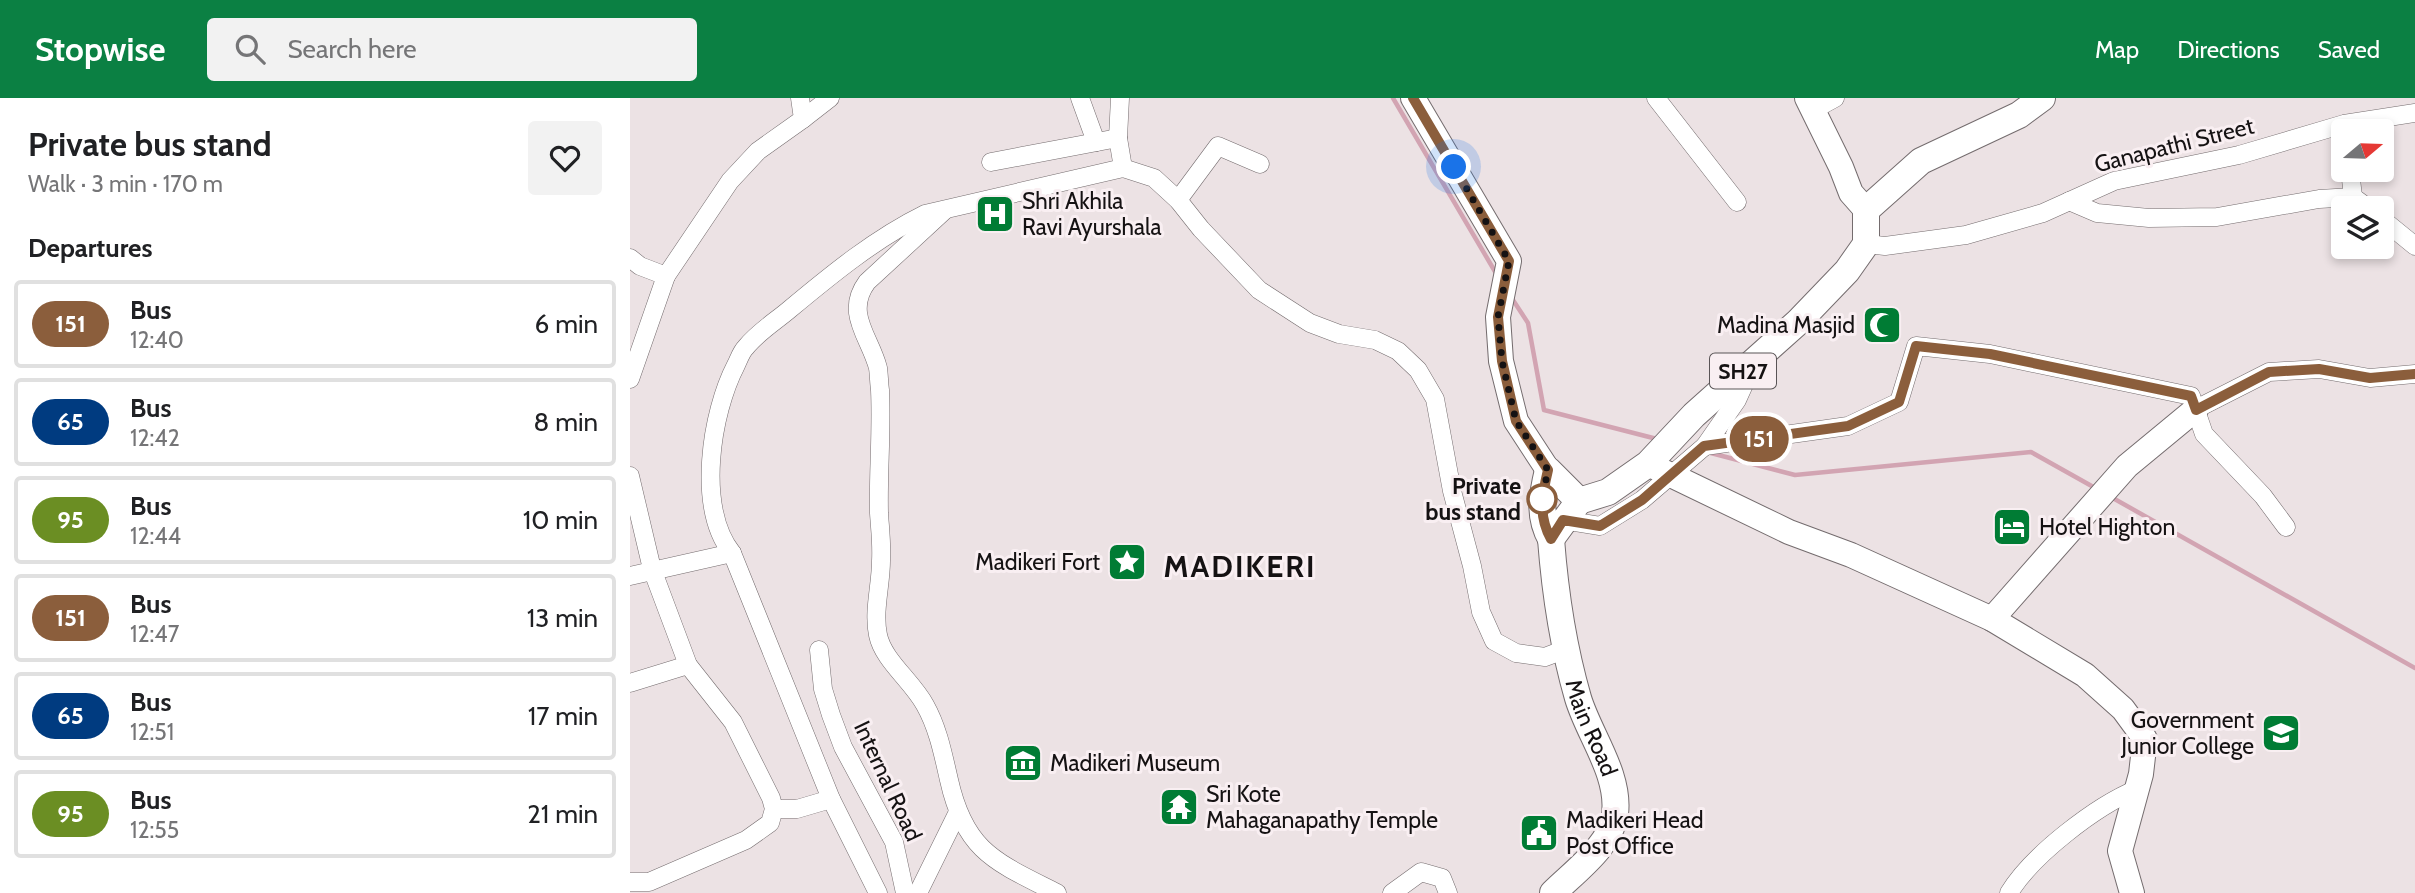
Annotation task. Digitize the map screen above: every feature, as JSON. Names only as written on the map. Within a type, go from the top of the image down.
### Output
[{"type":"main road","points":[[1866,244],[1866,210],[1921,161],[2019,116],[2042,98]]},
{"type":"main road","name":"SH27","points":[[1564,520],[1608,492],[1659,469],[1694,415],[1798,322],[1847,271],[1866,244]]},
{"type":"main road","points":[[1548,470],[1564,520]]},
{"type":"main road","name":"Main Road","points":[[1548,470],[1541,504],[1544,527],[1564,520],[1566,649],[1586,721],[1611,776],[1615,795],[1615,815],[1609,835],[1553,893]]},
{"type":"street","points":[[800,98],[803,119]]},
{"type":"street","points":[[630,379],[666,276],[730,181],[758,151],[830,98]]},
{"type":"street","points":[[1080,98],[1096,142]]},
{"type":"street","points":[[1120,98],[1117,112],[1118,138],[1123,167]]},
{"type":"street","points":[[1413,98],[1509,261],[1498,317],[1502,361],[1516,421],[1548,470]]},
{"type":"street","points":[[1656,98],[1737,202]]},
{"type":"street","points":[[1835,98],[1810,104],[1851,193],[1866,210]]},
{"type":"street","name":"Ganapathi Street","points":[[2390,119],[2415,114]]},
{"type":"street","name":"Ganapathi Street","points":[[1866,244],[1885,246],[1966,234],[2043,213],[2114,181],[2239,155],[2331,132]]},
{"type":"street","points":[[991,162],[1118,138]]},
{"type":"street","points":[[1178,200],[1219,146],[1260,164]]},
{"type":"street","points":[[878,893],[831,799],[732,553],[723,541],[709,470],[713,433],[726,383],[745,348],[818,286],[897,227],[925,214],[1123,167],[1154,178],[1178,200],[1201,229],[1259,290],[1310,323],[1339,334],[1375,340],[1398,351],[1418,370],[1435,399],[1452,491],[1481,612],[1494,641],[1516,653],[1545,657],[1566,649]]},
{"type":"street","points":[[2069,201],[2096,213],[2150,218],[2217,217],[2331,199]]},
{"type":"street","points":[[946,209],[867,282],[859,293],[858,308],[862,331],[878,368],[880,390],[881,556],[878,634],[888,658],[910,681],[926,707],[939,738],[958,812],[968,833],[980,847],[1020,874],[1057,893]]},
{"type":"street","points":[[2394,229],[2415,246]]},
{"type":"street","points":[[630,258],[640,266],[666,276]]},
{"type":"street","points":[[1659,469],[1704,446],[1848,426],[1899,402],[1916,346],[1990,354],[2191,396],[2204,434],[2263,496],[2286,527]]},
{"type":"street","points":[[1704,446],[1737,400],[1756,360]]},
{"type":"street","points":[[1992,619],[2127,466],[2196,410],[2269,372],[2319,369],[2370,378],[2415,374]]},
{"type":"street","points":[[1659,469],[1789,531],[1851,555],[1992,619],[2085,675],[2123,709],[2145,739],[2141,774],[2120,851],[2132,893]]},
{"type":"street","points":[[630,477],[652,569],[688,665],[733,722],[774,809],[770,822],[746,840],[649,882],[630,882]]},
{"type":"street","points":[[630,576],[732,553]]},
{"type":"street","name":"Internal Road","points":[[819,650],[823,689],[831,715],[848,758],[894,842],[905,893]]},
{"type":"street","points":[[630,683],[688,665]]},
{"type":"street","points":[[2009,893],[2019,877],[2059,840],[2115,798],[2137,789]]},
{"type":"street","points":[[774,809],[797,808],[831,799]]},
{"type":"street","points":[[918,893],[958,812]]},
{"type":"street","points":[[1392,893],[1421,872],[1442,878],[1448,893]]},
{"type":"waterway","points":[[1393,98],[1497,275]]},
{"type":"waterway","points":[[1511,297],[1528,323],[1544,410],[1657,439]]},
{"type":"waterway","points":[[1707,452],[1795,475],[2031,452],[2097,489]]},
{"type":"waterway","points":[[2111,497],[2415,668]]},
{"type":"bus line","name":"151","points":[[1413,98],[1509,261],[1498,317],[1502,361],[1516,421],[1548,470],[1541,504],[1544,527],[1551,539],[1563,520],[1600,526],[1642,500],[1704,446],[1848,426],[1899,402],[1916,346],[1990,354],[2191,396],[2196,410],[2269,372],[2319,369],[2370,378],[2415,374]]},
{"type":"place","name":"Shri Akhila Ravi Ayurshala","points":[[995,214]]},
{"type":"place","name":"Madina Masjid","points":[[1882,325]]},
{"type":"place","name":"Private bus stand","points":[[1542,499]]},
{"type":"place","name":"Hotel Highton","points":[[2012,527]]},
{"type":"place","name":"Madikeri Fort","points":[[1127,562]]},
{"type":"place","name":"Government Junior College","points":[[2281,733]]},
{"type":"place","name":"Madikeri Museum","points":[[1023,763]]},
{"type":"place","name":"Sri Kote Mahaganapathy Temple","points":[[1179,807]]},
{"type":"place","name":"Madikeri Head Post Office","points":[[1539,833]]},
{"type":"district","name":"MADIKERI","points":[[1240,566]]},
{"type":"route","points":[[1454,167],[1509,261],[1498,317],[1502,361],[1516,421],[1548,470],[1541,504],[1542,499]]}]
